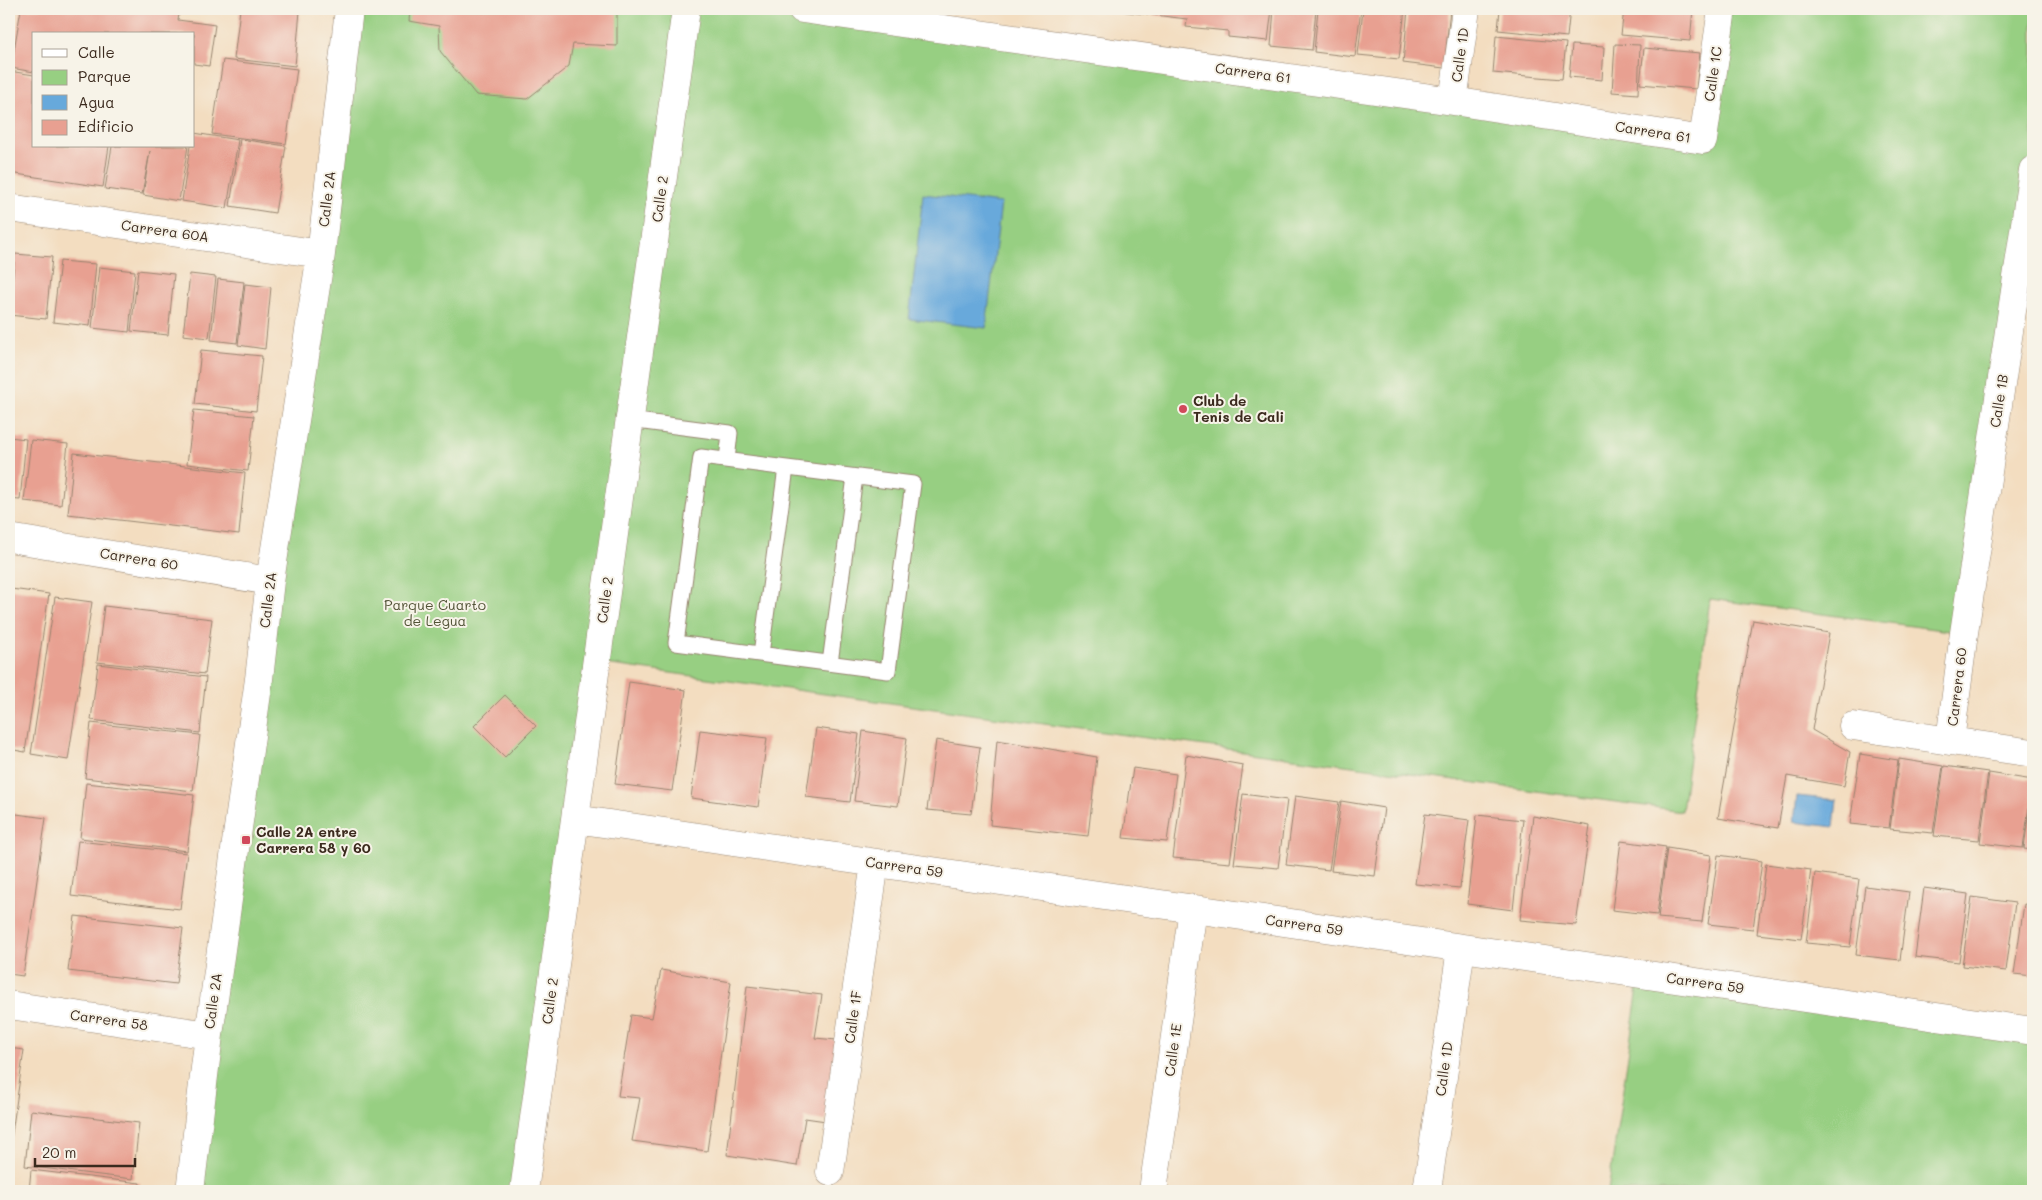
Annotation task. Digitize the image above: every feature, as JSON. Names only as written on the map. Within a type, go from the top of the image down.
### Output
[{"type":"street","name":"Calle 2A","points":[[190,1191],[208,1035],[259,679],[270,580],[321,254],[349,9]]},
{"type":"street","name":"Calle 2","points":[[524,1191],[686,9]]},
{"type":"street","name":"Carrera 61","points":[[802,9],[1453,101],[1703,140]]},
{"type":"street","name":"Calle 1D","points":[[1453,101],[1466,9]]},
{"type":"street","name":"Calle 1C","points":[[1703,140],[1722,9]]},
{"type":"street","name":"Calle 1B","points":[[1964,632],[2033,180]]},
{"type":"street","name":"Carrera 60A","points":[[9,208],[321,254]]},
{"type":"street","name":"Carrera 60","points":[[9,538],[270,580]]},
{"type":"street","name":"Carrera 60","points":[[1950,741],[1964,632]]},
{"type":"street","name":"Carrera 60","points":[[1853,726],[2033,753]]},
{"type":"street","name":"Carrera 59","points":[[575,819],[2033,1031]]},
{"type":"street","name":"Calle 1F","points":[[830,1172],[876,863]]},
{"type":"street","name":"Calle 1E","points":[[1153,1191],[1193,909]]},
{"type":"street","name":"Calle 1D","points":[[1427,1191],[1461,948]]},
{"type":"street","name":"Carrera 58","points":[[9,1005],[208,1035]]},
{"type":"lane","points":[[629,420],[730,433],[726,460]]},
{"type":"lane","points":[[701,456],[786,468],[912,484],[888,670],[676,643],[701,456]]},
{"type":"lane","points":[[761,654],[786,468]]},
{"type":"lane","points":[[830,663],[855,477]]},
{"type":"green space","name":"Parque Cuarto de Legua","points":[[349,9],[802,9],[1703,140],[1722,9],[2033,9],[2033,170],[1964,633],[1710,599],[1682,811],[597,663],[524,1191],[190,1191]]},
{"type":"green space","points":[[1640,974],[2033,1031],[2033,1191],[1608,1191]]},
{"type":"water","points":[[923,194],[1001,203],[986,328],[909,319]]},
{"type":"water","points":[[1797,796],[1837,800],[1834,827],[1794,822]]},
{"type":"building","points":[[9,9],[14,9],[10,34],[9,34]]},
{"type":"building","points":[[21,9],[180,9],[178,20],[215,25],[209,66],[195,64],[195,32],[32,32],[32,72],[11,68]]},
{"type":"building","points":[[240,9],[300,11],[295,66],[234,59]]},
{"type":"building","points":[[410,9],[617,9],[617,46],[573,44],[569,66],[527,99],[476,95],[440,51],[439,26],[409,21]]},
{"type":"building","points":[[1104,9],[1145,9],[1144,14]]},
{"type":"building","points":[[1146,9],[1272,9],[1268,41],[1228,37],[1228,31],[1186,27],[1187,19],[1146,14]]},
{"type":"building","points":[[1274,9],[1316,9],[1312,50],[1271,46]]},
{"type":"building","points":[[1318,9],[1361,9],[1355,57],[1314,52]]},
{"type":"building","points":[[1363,9],[1405,9],[1399,59],[1358,55]]},
{"type":"building","points":[[1408,9],[1450,9],[1444,68],[1403,63]]},
{"type":"building","points":[[1500,9],[1570,9],[1567,37],[1498,30]]},
{"type":"building","points":[[1624,9],[1693,9],[1690,41],[1621,35]]},
{"type":"building","points":[[1496,36],[1566,43],[1562,79],[1493,73]]},
{"type":"building","points":[[1615,44],[1640,45],[1638,94],[1612,92]]},
{"type":"building","points":[[1572,45],[1604,47],[1602,80],[1569,77]]},
{"type":"building","points":[[1644,48],[1700,53],[1696,89],[1640,84]]},
{"type":"building","points":[[223,60],[297,69],[286,144],[212,134]]},
{"type":"building","points":[[9,71],[32,75],[32,148],[109,148],[103,187],[9,173]]},
{"type":"building","points":[[195,133],[238,140],[227,208],[182,201],[190,148],[195,148]]},
{"type":"building","points":[[240,139],[286,146],[275,213],[230,206]]},
{"type":"building","points":[[112,148],[188,148],[179,201],[143,195],[150,151],[142,194],[105,189]]},
{"type":"building","points":[[15,254],[52,257],[46,319],[9,315]]},
{"type":"building","points":[[60,261],[96,264],[90,326],[53,322]]},
{"type":"building","points":[[99,267],[135,271],[129,332],[92,328]]},
{"type":"building","points":[[138,270],[174,274],[168,335],[131,331]]},
{"type":"building","points":[[190,274],[216,277],[209,338],[183,335]]},
{"type":"building","points":[[218,279],[244,282],[237,343],[211,340]]},
{"type":"building","points":[[245,284],[271,287],[265,349],[238,345]]},
{"type":"building","points":[[201,350],[262,356],[256,411],[195,404]]},
{"type":"building","points":[[194,410],[254,416],[248,471],[187,464]]},
{"type":"building","points":[[9,437],[26,439],[20,500],[9,499]]},
{"type":"building","points":[[31,440],[68,444],[61,505],[24,501]]},
{"type":"building","points":[[74,453],[245,473],[239,534],[68,514]]},
{"type":"building","points":[[2032,571],[2033,622],[2027,622]]},
{"type":"building","points":[[11,589],[49,594],[25,752],[9,749],[9,605]]},
{"type":"building","points":[[55,597],[92,602],[68,760],[31,754]]},
{"type":"building","points":[[104,606],[212,619],[205,674],[97,662]]},
{"type":"building","points":[[1753,620],[1829,633],[1812,730],[1850,752],[1844,786],[1787,776],[1778,828],[1718,818]]},
{"type":"building","points":[[98,664],[206,677],[200,733],[91,720]]},
{"type":"building","points":[[629,682],[686,690],[672,791],[615,784]]},
{"type":"building","points":[[505,695],[536,726],[505,757],[474,726]]},
{"type":"building","points":[[91,723],[200,735],[193,791],[85,778]]},
{"type":"building","points":[[816,728],[859,734],[850,802],[806,797]]},
{"type":"building","points":[[700,730],[767,738],[758,807],[691,798]]},
{"type":"building","points":[[863,731],[907,738],[898,806],[854,801]]},
{"type":"building","points":[[936,740],[980,747],[971,814],[927,810]]},
{"type":"building","points":[[997,740],[1097,757],[1088,836],[990,825]]},
{"type":"building","points":[[1860,754],[1898,760],[1889,828],[1850,824]]},
{"type":"building","points":[[1186,755],[1243,765],[1230,863],[1173,858]]},
{"type":"building","points":[[1899,759],[1943,766],[1933,833],[1890,829]]},
{"type":"building","points":[[1944,766],[1988,772],[1979,840],[1934,836]]},
{"type":"building","points":[[1133,768],[1176,774],[1167,842],[1123,838]]},
{"type":"building","points":[[1989,773],[2033,780],[2033,850],[2024,849],[2031,793],[2023,848],[1980,843]]},
{"type":"building","points":[[86,783],[194,795],[187,851],[80,838]]},
{"type":"building","points":[[1243,794],[1287,800],[1278,868],[1234,864]]},
{"type":"building","points":[[1295,796],[1339,802],[1329,870],[1286,865]]},
{"type":"building","points":[[1341,801],[1384,808],[1375,876],[1331,871]]},
{"type":"building","points":[[9,813],[46,818],[23,976],[9,974]]},
{"type":"building","points":[[1425,814],[1469,820],[1460,888],[1415,884]]},
{"type":"building","points":[[1477,815],[1523,820],[1513,910],[1467,904]]},
{"type":"building","points":[[1533,816],[1590,826],[1576,925],[1520,920]]},
{"type":"building","points":[[78,841],[187,853],[180,909],[71,896]]},
{"type":"building","points":[[1621,841],[1666,847],[1657,915],[1612,910]]},
{"type":"building","points":[[1667,848],[1711,855],[1702,922],[1658,918]]},
{"type":"building","points":[[1718,855],[1762,861],[1753,929],[1708,924]]},
{"type":"building","points":[[1766,864],[1811,870],[1801,939],[1757,934]]},
{"type":"building","points":[[1815,873],[1859,879],[1850,947],[1806,943]]},
{"type":"building","points":[[1865,886],[1909,892],[1900,960],[1856,955]]},
{"type":"building","points":[[1924,888],[1968,894],[1959,962],[1915,957]]},
{"type":"building","points":[[1972,897],[2015,903],[2006,971],[1962,966]]},
{"type":"building","points":[[2024,904],[2033,906],[2033,976],[2014,974]]},
{"type":"building","points":[[75,916],[183,928],[176,984],[68,971]]},
{"type":"building","points":[[661,970],[731,982],[707,1151],[632,1141],[640,1098],[618,1096],[631,1015],[652,1018]]},
{"type":"building","points":[[747,986],[822,995],[815,1038],[837,1040],[826,1121],[805,1118],[797,1166],[727,1155]]},
{"type":"building","points":[[9,1048],[24,1050],[10,1147],[9,1147]]},
{"type":"building","points":[[31,1110],[139,1123],[133,1179],[25,1166]]},
{"type":"building","points":[[31,1170],[140,1183],[139,1191],[29,1191]]},
{"type":"place","name":"Club de Tenis de Cali","points":[[1183,409]]},
{"type":"place","name":"Calle 2A entre Carrera 58 y 60","points":[[246,840]]}]
